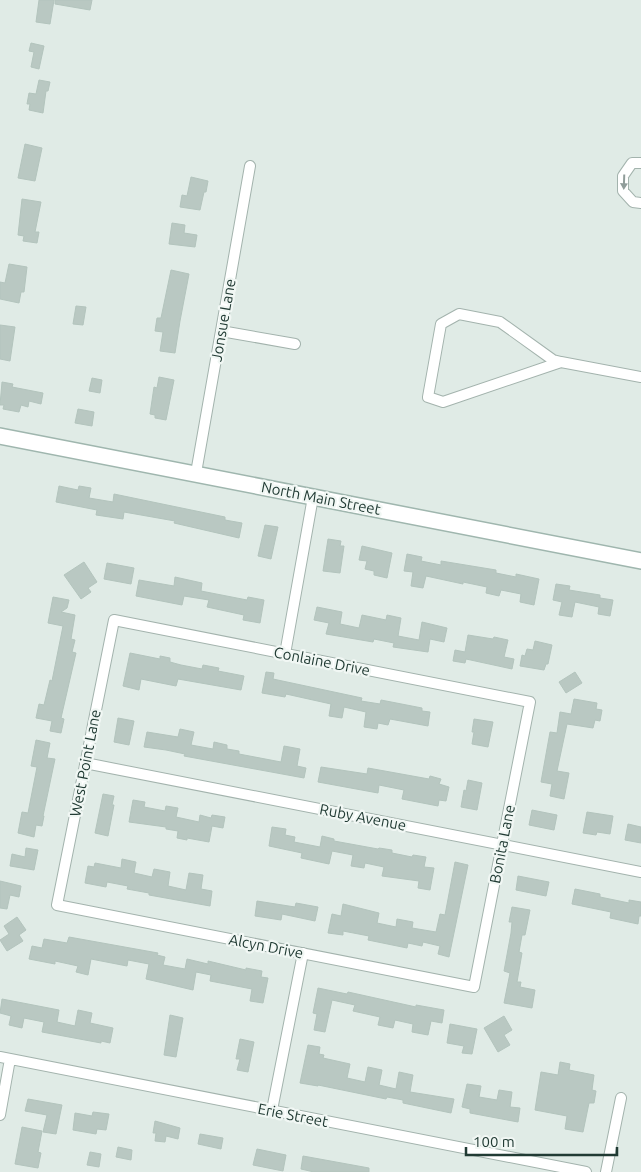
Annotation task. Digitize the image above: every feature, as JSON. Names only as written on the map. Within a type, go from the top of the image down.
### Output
[{"type":"main road","name":"North Main Street","points":[[0,436],[641,561]]},
{"type":"street","points":[[641,163],[632,163],[623,176],[623,191],[633,202],[641,204]]},
{"type":"street","name":"Jonsue Lane","points":[[196,473],[250,166]]},
{"type":"street","points":[[561,362],[443,402],[428,397],[441,324],[459,314],[500,322],[553,360],[641,377]]},
{"type":"street","points":[[221,331],[295,344]]},
{"type":"street","points":[[285,654],[313,496]]},
{"type":"street","name":"Conlaine Drive","points":[[114,620],[530,702]]},
{"type":"street","name":"West Point Lane","points":[[57,905],[114,620]]},
{"type":"street","name":"Bonita Lane","points":[[474,987],[530,702]]},
{"type":"street","name":"Ruby Avenue","points":[[86,763],[641,872]]},
{"type":"street","name":"Alcyn Drive","points":[[57,905],[474,987]]},
{"type":"street","points":[[272,1110],[303,953]]},
{"type":"street","points":[[0,1115],[5,1058]]},
{"type":"street","name":"Erie Street","points":[[5,1058],[586,1172]]},
{"type":"street","points":[[606,1172],[621,1098]]},
{"type":"building","points":[[39,0],[54,0],[50,24],[36,22]]},
{"type":"building","points":[[55,0],[92,0],[90,10],[55,4]]},
{"type":"building","points":[[31,43],[44,46],[39,69],[31,67],[34,52],[29,51]]},
{"type":"building","points":[[39,80],[50,82],[48,91],[46,91],[43,113],[29,110],[30,104],[27,104],[29,93],[36,94]]},
{"type":"building","points":[[25,144],[42,148],[35,181],[18,178]]},
{"type":"building","points":[[191,177],[208,181],[200,210],[180,207],[182,195],[187,196]]},
{"type":"building","points":[[22,199],[41,202],[35,232],[39,232],[37,243],[23,241],[24,236],[18,235]]},
{"type":"building","points":[[172,223],[185,225],[184,233],[197,235],[195,247],[169,244]]},
{"type":"building","points":[[9,264],[27,267],[24,292],[21,292],[19,303],[0,299],[0,282],[5,283]]},
{"type":"building","points":[[171,270],[189,274],[175,353],[160,351],[163,332],[155,331],[157,318],[161,318]]},
{"type":"building","points":[[76,306],[86,307],[83,325],[73,324]]},
{"type":"building","points":[[0,325],[15,327],[10,361],[0,359]]},
{"type":"building","points":[[159,377],[174,380],[166,420],[155,418],[155,415],[150,414],[154,387],[157,388]]},
{"type":"building","points":[[92,378],[102,380],[100,393],[89,391]]},
{"type":"building","points":[[2,382],[13,384],[12,387],[43,393],[41,404],[29,401],[28,407],[21,405],[19,412],[3,409],[4,405],[0,405]]},
{"type":"building","points":[[78,409],[94,412],[92,426],[75,423]]},
{"type":"building","points":[[59,486],[78,490],[79,486],[91,488],[89,498],[113,502],[114,494],[225,517],[225,520],[242,523],[239,538],[174,523],[175,521],[124,512],[123,519],[96,515],[97,510],[56,502]]},
{"type":"building","points":[[265,525],[278,527],[271,559],[258,556]]},
{"type":"building","points":[[328,539],[341,541],[340,546],[344,546],[340,573],[323,571]]},
{"type":"building","points":[[362,546],[392,553],[387,578],[374,575],[374,571],[365,569],[367,561],[359,560]]},
{"type":"building","points":[[407,554],[422,557],[421,561],[441,565],[441,561],[496,570],[496,573],[516,577],[516,574],[539,579],[534,605],[520,602],[521,594],[501,590],[499,596],[486,593],[487,587],[426,576],[423,588],[411,586],[413,572],[404,571]]},
{"type":"building","points":[[84,562],[97,582],[88,588],[91,592],[81,599],[64,575]]},
{"type":"building","points":[[107,563],[134,568],[131,584],[104,579]]},
{"type":"building","points":[[175,577],[202,583],[201,591],[247,600],[248,597],[264,600],[260,623],[243,620],[244,615],[207,607],[209,600],[184,596],[182,605],[136,596],[139,580],[174,586]]},
{"type":"building","points":[[556,584],[570,586],[569,590],[600,595],[600,598],[613,600],[610,616],[598,614],[599,607],[575,602],[572,617],[559,615],[562,602],[553,600]]},
{"type":"building","points":[[53,597],[69,600],[67,608],[61,612],[75,615],[71,639],[75,640],[72,652],[76,653],[61,718],[64,719],[61,733],[50,731],[52,721],[36,718],[39,704],[44,705],[50,680],[52,681],[63,626],[48,623]]},
{"type":"building","points":[[317,607],[342,612],[340,624],[359,628],[362,615],[386,620],[387,615],[401,618],[398,636],[419,640],[422,622],[447,628],[444,642],[430,639],[428,652],[393,647],[394,643],[374,639],[373,642],[326,634],[329,623],[314,620]]},
{"type":"building","points":[[468,635],[508,640],[504,657],[514,659],[512,669],[466,659],[465,663],[453,661],[455,650],[465,652]]},
{"type":"building","points":[[535,641],[552,645],[548,664],[546,664],[544,670],[520,666],[522,655],[525,656],[527,649],[533,650]]},
{"type":"building","points":[[130,653],[160,659],[160,656],[170,658],[170,662],[181,665],[202,669],[203,665],[219,668],[218,671],[244,676],[241,690],[178,679],[176,686],[141,679],[139,690],[123,686]]},
{"type":"building","points":[[266,672],[274,673],[273,679],[362,698],[361,701],[380,704],[381,700],[422,708],[422,711],[430,712],[428,726],[390,719],[388,725],[378,723],[377,729],[364,727],[366,712],[344,707],[342,718],[329,716],[331,704],[286,694],[285,697],[262,693]]},
{"type":"building","points":[[575,672],[582,683],[566,693],[559,682]]},
{"type":"building","points":[[574,699],[597,703],[596,709],[602,710],[600,721],[595,720],[593,728],[567,724],[557,771],[569,773],[564,799],[550,796],[552,784],[541,782],[550,732],[557,733],[560,712],[571,714]]},
{"type":"building","points":[[118,718],[134,721],[129,745],[114,742]]},
{"type":"building","points":[[474,719],[493,722],[488,747],[472,744]]},
{"type":"building","points":[[180,729],[194,732],[191,745],[213,749],[214,742],[227,745],[227,749],[239,751],[239,754],[281,762],[284,746],[300,749],[297,766],[306,768],[304,778],[144,747],[147,732],[178,737]]},
{"type":"building","points":[[36,740],[50,743],[47,758],[55,759],[42,826],[36,825],[34,837],[18,833],[22,812],[28,813],[37,767],[31,766]]},
{"type":"building","points":[[321,767],[367,774],[368,768],[429,779],[430,776],[441,779],[439,784],[449,787],[446,801],[439,800],[438,806],[402,799],[404,790],[379,785],[378,793],[318,782]]},
{"type":"building","points":[[468,780],[482,783],[477,810],[461,807]]},
{"type":"building","points":[[103,794],[114,796],[108,836],[95,833]]},
{"type":"building","points":[[133,800],[145,802],[144,807],[165,811],[166,806],[178,808],[176,817],[199,822],[200,815],[211,818],[212,815],[225,817],[223,828],[212,826],[209,842],[177,838],[178,831],[166,829],[166,827],[129,822]]},
{"type":"building","points":[[532,810],[557,815],[554,830],[529,825]]},
{"type":"building","points":[[587,812],[613,816],[610,834],[597,832],[596,835],[583,833]]},
{"type":"building","points":[[628,824],[641,827],[641,843],[625,840]]},
{"type":"building","points":[[272,827],[286,829],[285,835],[295,837],[294,842],[320,847],[322,836],[334,839],[334,841],[392,850],[392,853],[412,857],[413,855],[426,857],[424,867],[434,868],[430,890],[418,888],[419,881],[382,876],[384,867],[365,863],[364,868],[351,866],[353,855],[332,851],[329,864],[301,858],[302,853],[269,846]]},
{"type":"building","points":[[26,848],[38,850],[34,870],[10,866],[12,854],[25,857]]},
{"type":"building","points":[[122,859],[136,862],[134,873],[152,877],[154,869],[170,872],[168,886],[186,890],[189,873],[203,875],[201,889],[212,891],[210,906],[149,895],[149,893],[127,889],[128,886],[107,882],[106,887],[85,883],[88,866],[94,867],[95,863],[121,868]]},
{"type":"building","points":[[455,862],[468,865],[449,957],[438,954],[440,946],[423,942],[422,946],[408,943],[407,948],[368,940],[369,936],[343,931],[343,935],[328,933],[332,914],[341,916],[343,904],[379,913],[377,923],[396,927],[397,919],[413,922],[412,928],[436,932],[440,914],[445,915]]},
{"type":"building","points":[[518,876],[549,882],[546,896],[516,890]]},
{"type":"building","points":[[0,881],[21,886],[19,897],[10,895],[7,909],[0,908]]},
{"type":"building","points":[[575,889],[629,903],[629,900],[641,902],[641,916],[639,916],[638,924],[610,918],[611,912],[572,904]]},
{"type":"building","points":[[257,901],[295,907],[296,903],[318,907],[315,921],[282,914],[281,920],[255,916]]},
{"type":"building","points":[[512,907],[530,910],[525,935],[522,935],[519,952],[522,953],[517,982],[521,982],[520,987],[535,990],[532,1008],[504,1003],[510,973],[504,971],[511,933],[512,922],[509,922]]},
{"type":"building","points":[[17,917],[26,930],[19,935],[23,941],[7,951],[0,940],[9,934],[4,926]]},
{"type":"building","points":[[69,937],[158,953],[157,955],[165,957],[163,965],[185,969],[187,959],[208,964],[208,961],[246,970],[246,968],[262,971],[261,977],[268,978],[263,1003],[250,1001],[252,989],[210,981],[211,975],[196,972],[193,990],[146,979],[149,964],[128,960],[127,966],[91,959],[88,975],[76,972],[78,966],[55,961],[55,964],[29,959],[32,946],[42,948],[44,939],[67,943]]},
{"type":"building","points":[[318,988],[347,994],[348,992],[416,1007],[416,1005],[444,1010],[442,1023],[431,1021],[428,1035],[412,1032],[413,1024],[395,1020],[393,1028],[378,1025],[380,1017],[353,1011],[355,1005],[332,1000],[325,1032],[314,1030],[317,1014],[313,1013]]},
{"type":"building","points":[[2,999],[59,1010],[57,1022],[75,1026],[78,1010],[92,1013],[90,1023],[113,1028],[110,1043],[42,1032],[44,1022],[24,1018],[22,1028],[9,1025],[11,1016],[0,1013]]},
{"type":"building","points":[[170,1015],[183,1018],[176,1057],[164,1055]]},
{"type":"building","points":[[504,1016],[512,1030],[504,1035],[510,1045],[498,1052],[484,1028]]},
{"type":"building","points":[[450,1024],[477,1029],[472,1054],[462,1053],[464,1046],[447,1043]]},
{"type":"building","points":[[240,1039],[254,1042],[248,1072],[237,1070],[240,1059],[236,1059]]},
{"type":"building","points":[[308,1045],[320,1047],[319,1054],[324,1055],[323,1058],[350,1064],[347,1078],[365,1082],[368,1067],[382,1070],[379,1085],[396,1089],[399,1072],[413,1075],[410,1092],[454,1099],[451,1113],[403,1103],[403,1100],[387,1097],[386,1099],[300,1083]]},
{"type":"building","points":[[560,1062],[570,1064],[569,1070],[594,1075],[592,1090],[596,1091],[594,1103],[589,1103],[583,1132],[565,1129],[567,1116],[535,1110],[541,1072],[558,1075]]},
{"type":"building","points":[[467,1084],[481,1086],[479,1097],[497,1100],[499,1090],[512,1092],[510,1107],[520,1108],[518,1122],[470,1113],[470,1109],[462,1107]]},
{"type":"building","points":[[28,1099],[62,1105],[56,1134],[43,1132],[47,1115],[25,1111]]},
{"type":"building","points":[[93,1112],[109,1114],[106,1130],[97,1129],[96,1134],[73,1130],[75,1113],[92,1116]]},
{"type":"building","points":[[155,1121],[180,1128],[178,1139],[166,1136],[165,1142],[155,1141],[156,1133],[153,1133]]},
{"type":"building","points":[[22,1127],[42,1131],[38,1152],[41,1153],[38,1168],[15,1164]]},
{"type":"building","points":[[200,1134],[223,1138],[221,1149],[198,1144]]},
{"type":"building","points":[[118,1147],[132,1150],[131,1160],[116,1157]]},
{"type":"building","points":[[257,1149],[286,1155],[283,1171],[253,1165]]},
{"type":"building","points":[[90,1152],[101,1154],[99,1167],[87,1165]]},
{"type":"building","points":[[303,1156],[369,1168],[369,1172],[314,1172],[301,1169]]}]
